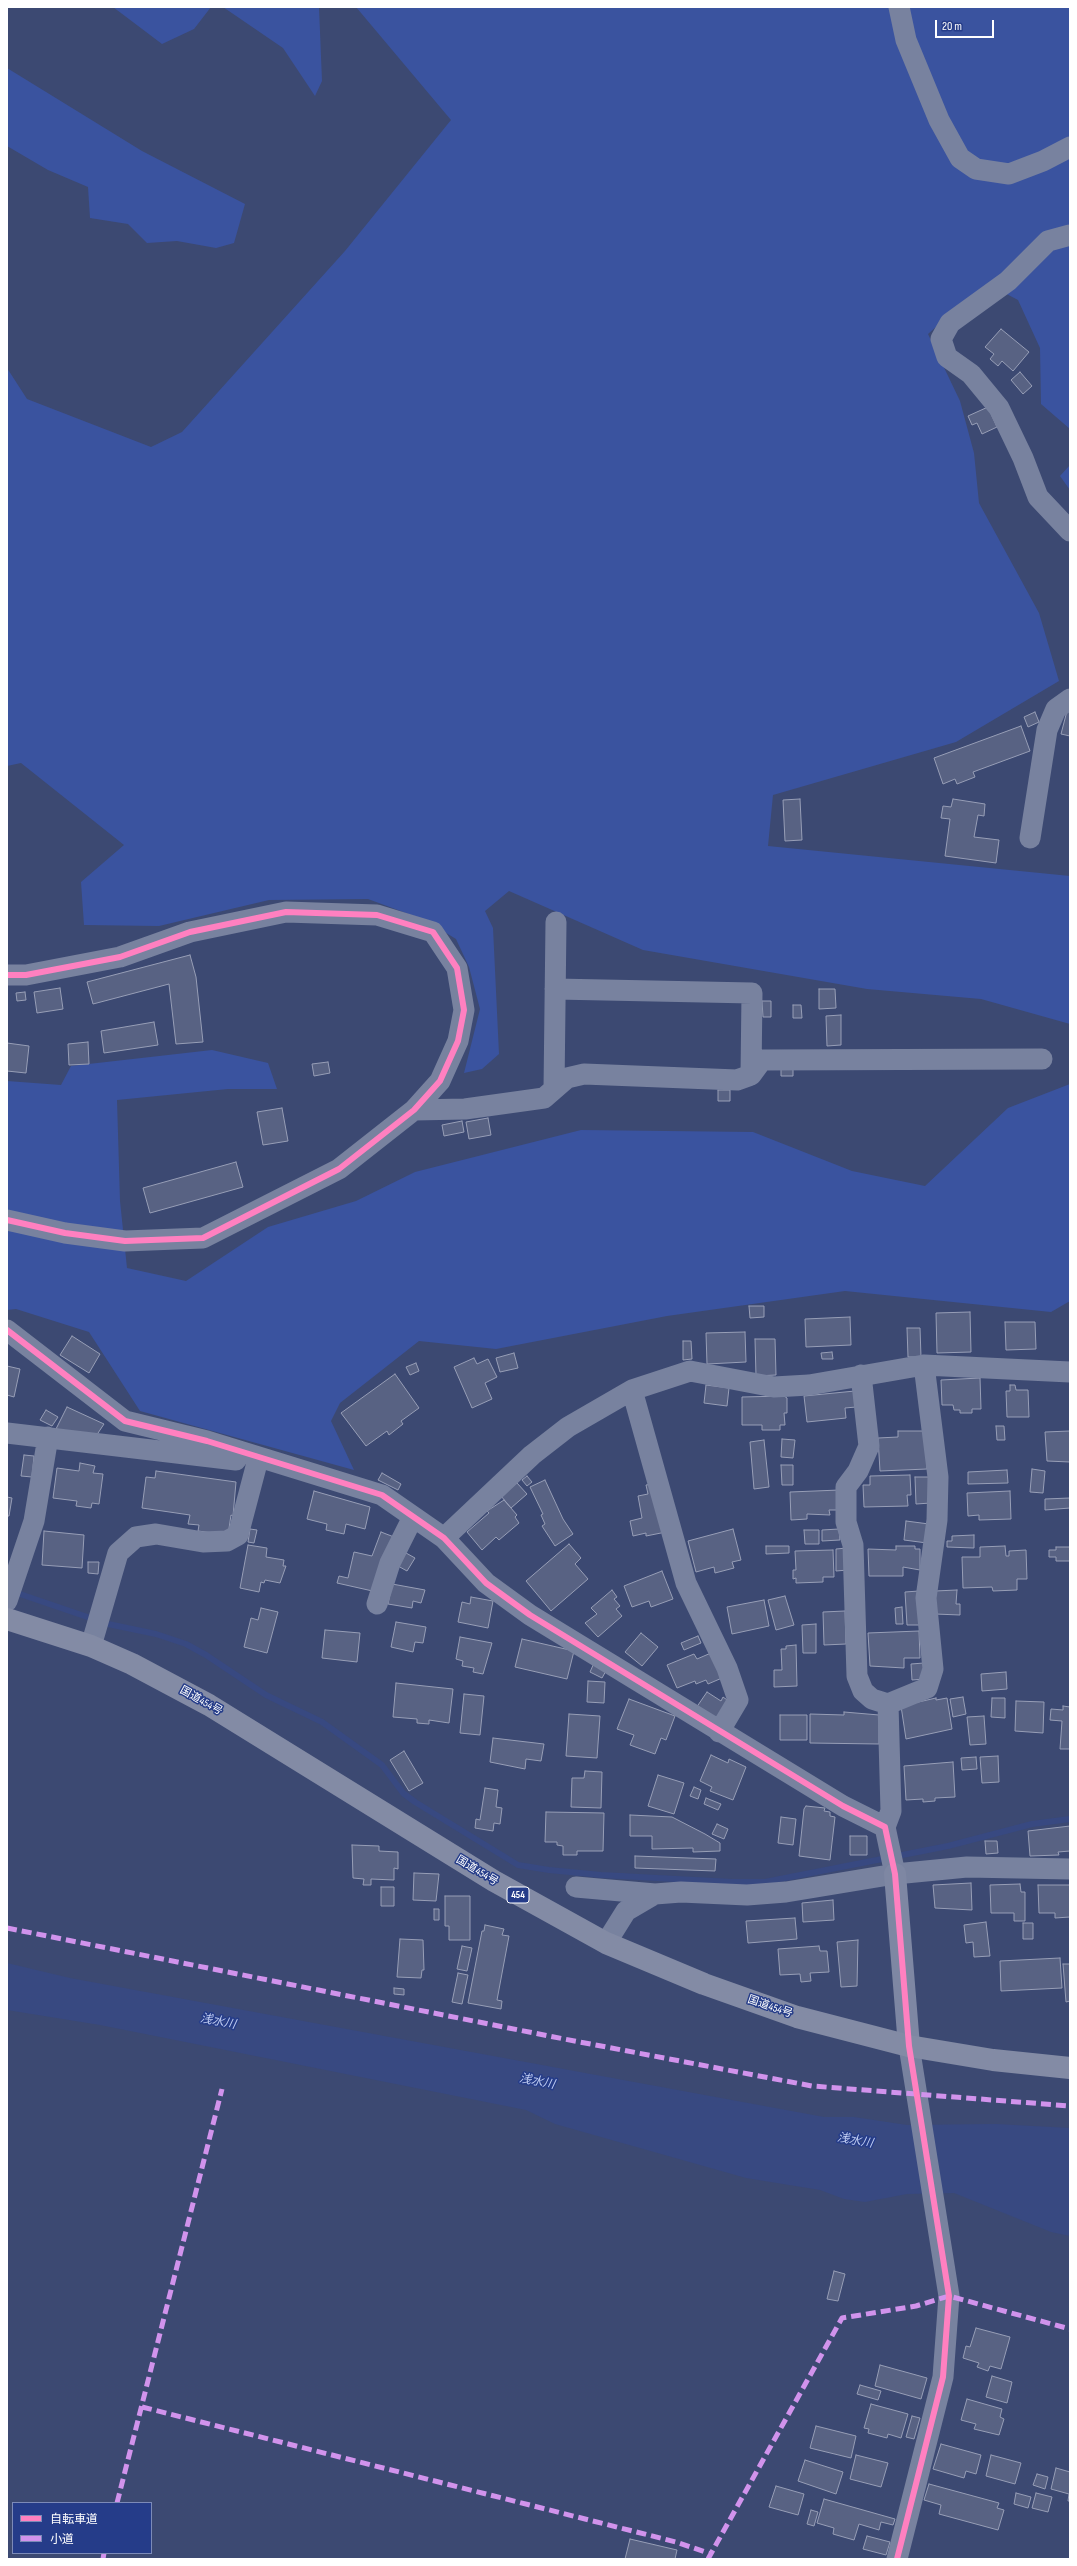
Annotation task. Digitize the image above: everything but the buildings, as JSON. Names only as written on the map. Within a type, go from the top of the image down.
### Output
[{"type":"highway","name":"国道454号","points":[[7,1619],[91,1646],[132,1664],[209,1705],[494,1882],[606,1943],[704,1984],[797,2017],[908,2046],[993,2060],[1070,2068]]},
{"type":"street","points":[[899,7],[906,40],[939,120],[960,158],[976,168],[1009,174],[1043,161],[1070,147]]},
{"type":"street","points":[[1070,235],[1048,241],[1008,281],[950,323],[941,339],[947,357],[971,374],[999,408],[1023,458],[1038,497],[1070,532]]},
{"type":"street","points":[[1030,838],[1047,730],[1056,709],[1070,699]]},
{"type":"street","points":[[7,975],[26,975],[120,957],[190,932],[286,912],[377,915],[432,932],[457,968],[464,1010],[458,1041],[440,1081],[414,1110],[339,1169],[203,1238],[124,1241],[66,1233],[7,1220]]},
{"type":"street","points":[[554,1089],[556,922]]},
{"type":"street","points":[[555,989],[752,993],[751,1075]]},
{"type":"street","points":[[414,1110],[465,1109],[544,1098],[567,1078],[584,1074],[737,1080],[751,1075],[762,1060],[1042,1059]]},
{"type":"street","points":[[7,1330],[125,1421],[207,1441],[264,1462],[382,1495],[444,1538],[486,1583],[530,1615],[719,1732],[843,1806],[885,1827]]},
{"type":"street","points":[[444,1538],[532,1455],[556,1436],[632,1390],[690,1370],[774,1387],[810,1385],[924,1365],[1070,1372]]},
{"type":"street","points":[[861,1375],[869,1446],[858,1471],[846,1487],[846,1522],[853,1545],[857,1676],[863,1691],[872,1699],[888,1704],[927,1688],[932,1669],[926,1598],[927,1576],[937,1520],[938,1477],[924,1365]]},
{"type":"street","points":[[632,1390],[686,1583],[727,1668],[738,1700],[719,1732]]},
{"type":"street","points":[[7,1434],[48,1437],[264,1462]]},
{"type":"street","points":[[7,1601],[34,1521],[48,1437]]},
{"type":"street","points":[[91,1646],[118,1553],[136,1537],[156,1534],[209,1542],[227,1541],[238,1535],[264,1462]]},
{"type":"street","points":[[378,1604],[390,1563],[413,1517]]},
{"type":"street","points":[[888,1704],[891,1810],[885,1827],[895,1874],[908,2046],[942,2261],[949,2296],[943,2377],[897,2559]]},
{"type":"street","points":[[576,1887],[655,1894],[681,1892],[747,1895],[786,1892],[895,1874],[967,1867],[1070,1869]]},
{"type":"street","points":[[606,1943],[626,1911],[655,1894]]},
{"type":"shaded area","points":[[113,7],[211,7],[194,29],[162,44]]},
{"type":"shaded area","points":[[223,7],[319,7],[322,81],[315,96],[283,48]]},
{"type":"shaded area","points":[[356,7],[1070,7],[1070,429],[1041,404],[1040,348],[1018,300],[999,290],[962,304],[928,334],[960,401],[974,453],[979,503],[1039,613],[1059,681],[956,742],[773,795],[768,846],[1070,876],[1070,1024],[981,999],[867,989],[643,950],[509,891],[485,911],[493,928],[499,1054],[482,1069],[464,1073],[480,1009],[469,967],[456,939],[425,920],[368,899],[269,900],[159,926],[84,925],[81,882],[124,845],[21,763],[7,766],[7,368],[27,399],[151,447],[182,432],[345,251],[451,120]]},
{"type":"shaded area","points":[[7,68],[142,151],[245,204],[234,243],[216,248],[177,241],[147,243],[128,224],[90,218],[88,187],[48,170],[7,146]]},
{"type":"shaded area","points":[[1070,465],[1070,490],[1060,476]]},
{"type":"shaded area","points":[[212,1050],[268,1063],[277,1089],[228,1089],[117,1100],[120,1201],[127,1268],[186,1281],[268,1227],[356,1201],[415,1172],[581,1130],[753,1132],[852,1171],[925,1186],[1008,1108],[1070,1084],[1070,1301],[1051,1312],[845,1291],[667,1316],[496,1349],[419,1341],[340,1403],[331,1421],[354,1470],[140,1411],[89,1332],[16,1309],[7,1310],[7,1081],[61,1085],[71,1066]]},
{"type":"water","name":"浅水川","points":[[7,1963],[70,1978],[824,2117],[854,2117],[907,2125],[996,2124],[1070,2128],[1070,2236],[1051,2232],[954,2193],[907,2194],[865,2202],[844,2199],[820,2190],[746,2178],[555,2124],[526,2110],[100,2025],[7,2010]]},
{"type":"waterway","points":[[14,1592],[108,1624],[156,1634],[186,1644],[206,1655],[266,1695],[322,1722],[382,1765],[403,1793],[415,1802],[518,1865],[549,1870],[601,1875],[732,1882],[765,1882],[948,1846],[1032,1824],[1070,1819]]},
{"type":"marked path","points":[[7,1928],[564,2039],[812,2086],[1070,2106]]},
{"type":"marked path","points":[[117,2502],[222,2089]]},
{"type":"marked path","points":[[708,2559],[842,2318],[916,2306],[949,2296],[1070,2329]]},
{"type":"marked path","points":[[142,2407],[676,2542],[711,2554]]},
{"type":"marked path","points":[[103,2559],[104,2554]]},
{"type":"cycle path","points":[[7,975],[26,975],[120,957],[190,932],[286,912],[377,915],[433,932],[457,968],[464,1010],[458,1041],[440,1081],[414,1110],[339,1169],[203,1238],[125,1241],[65,1233],[7,1220]]},
{"type":"cycle path","points":[[7,1330],[125,1421],[207,1441],[382,1495],[444,1538],[486,1583],[530,1615],[843,1806],[885,1827],[895,1874],[909,2046],[949,2296],[943,2377],[897,2559]]}]
